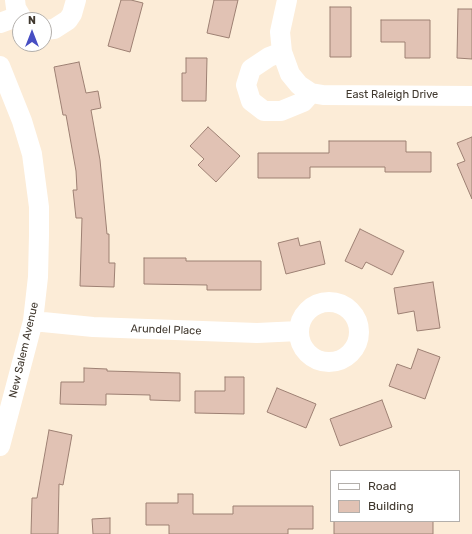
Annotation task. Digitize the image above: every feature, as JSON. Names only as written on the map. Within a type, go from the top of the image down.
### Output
[{"type":"street","points":[[52,29],[68,20],[72,14],[76,0]]},
{"type":"street","points":[[282,52],[269,57],[251,69],[246,85],[249,96],[257,107],[264,111],[272,112],[290,108],[303,102],[312,93],[299,85],[290,74],[282,52],[280,32],[287,0]]},
{"type":"street","points":[[0,24],[12,16]]},
{"type":"street","name":"New Salem Avenue","points":[[0,66],[22,121],[32,154],[39,207],[38,277],[33,321],[24,360],[0,446]]},
{"type":"street","name":"East Raleigh Drive","points":[[312,93],[323,95],[472,96]]},
{"type":"street","name":"Arundel Place","points":[[33,321],[116,328],[257,333],[299,331]]},
{"type":"building","points":[[121,0],[131,0],[143,3],[130,52],[108,46]]},
{"type":"building","points":[[214,0],[238,0],[229,38],[207,33]]},
{"type":"building","points":[[330,7],[351,7],[351,57],[330,57]]},
{"type":"building","points":[[458,9],[472,9],[472,59],[457,58]]},
{"type":"building","points":[[381,20],[430,20],[430,58],[405,58],[405,42],[381,42]]},
{"type":"building","points":[[186,58],[207,58],[206,101],[182,101],[182,73],[186,73]]},
{"type":"building","points":[[79,62],[86,93],[98,91],[101,108],[91,110],[100,160],[107,234],[109,234],[109,263],[115,263],[114,287],[80,286],[82,218],[76,218],[73,190],[77,190],[76,171],[66,115],[63,115],[54,67]]},
{"type":"building","points":[[208,127],[240,156],[216,182],[198,165],[204,159],[190,146]]},
{"type":"building","points":[[472,137],[472,199],[457,164],[465,161],[457,143]]},
{"type":"building","points":[[329,141],[406,141],[406,152],[431,152],[431,172],[385,172],[385,167],[310,167],[310,178],[258,178],[258,153],[329,153]]},
{"type":"building","points":[[360,229],[404,251],[392,275],[366,262],[362,269],[345,261]]},
{"type":"building","points":[[298,238],[300,246],[320,241],[325,264],[286,274],[278,243]]},
{"type":"building","points":[[144,258],[186,258],[186,261],[261,261],[261,290],[207,290],[207,285],[144,284]]},
{"type":"building","points":[[433,282],[440,328],[417,331],[414,311],[398,314],[394,288]]},
{"type":"building","points":[[418,349],[440,357],[425,399],[389,386],[397,364],[411,369]]},
{"type":"building","points":[[84,368],[107,369],[107,371],[180,373],[180,401],[150,400],[150,395],[106,394],[106,405],[60,404],[61,382],[84,382]]},
{"type":"building","points":[[225,377],[244,377],[244,414],[195,413],[195,391],[225,391]]},
{"type":"building","points":[[277,388],[316,404],[306,428],[267,412]]},
{"type":"building","points":[[382,400],[392,427],[340,446],[330,419]]},
{"type":"building","points":[[49,430],[72,435],[63,485],[59,484],[58,534],[31,534],[32,498],[37,498]]},
{"type":"building","points":[[178,494],[193,494],[193,514],[233,514],[233,506],[313,506],[313,529],[288,529],[288,534],[169,534],[169,525],[146,525],[146,503],[178,503]]},
{"type":"building","points":[[110,518],[110,534],[93,534],[92,519]]},
{"type":"building","points":[[334,522],[433,522],[433,534],[334,534]]}]
